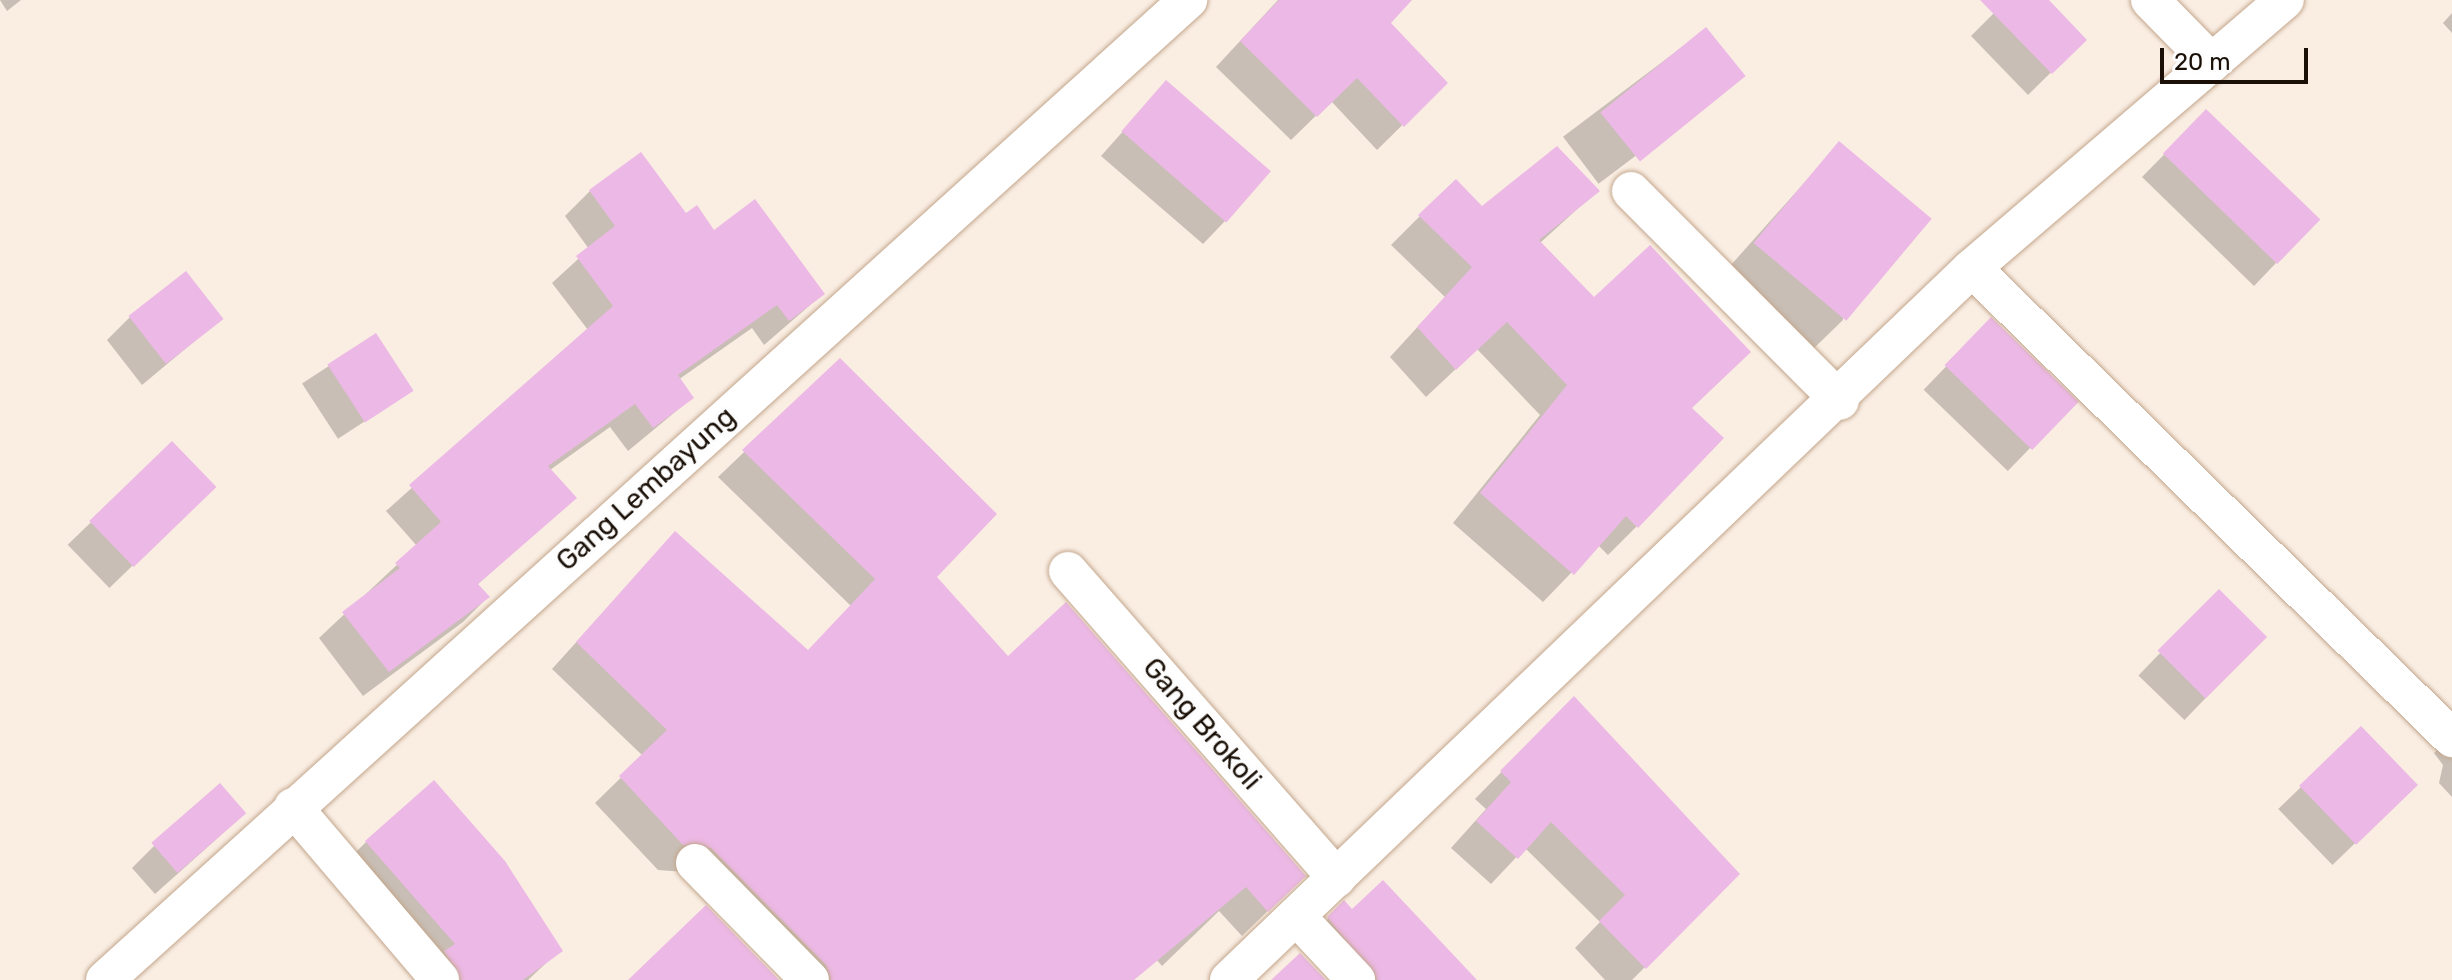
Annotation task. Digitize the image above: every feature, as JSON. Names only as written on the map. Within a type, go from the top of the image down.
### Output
[{"type":"street","name":"Gang Lembayung","points":[[105,980],[1188,0]]},
{"type":"street","points":[[2150,0],[2212,63]]},
{"type":"street","points":[[1229,980],[1840,401],[1972,268],[2285,0]]},
{"type":"street","points":[[1631,191],[1840,401]]},
{"type":"street","points":[[1972,268],[2452,738]]},
{"type":"street","name":"Gang Brokoli","points":[[1068,571],[1337,878]]},
{"type":"street","points":[[293,807],[440,980]]},
{"type":"street","points":[[695,863],[810,980]]},
{"type":"street","points":[[1296,916],[1356,980]]},
{"type":"building","points":[[1279,0],[1412,0],[1391,23],[1448,83],[1404,127],[1357,78],[1317,117],[1240,41]]},
{"type":"building","points":[[1980,0],[2049,0],[2087,40],[2052,74]]},
{"type":"building","points":[[1706,27],[1746,76],[1640,162],[1600,113]]},
{"type":"building","points":[[1166,80],[1271,171],[1226,223],[1121,131]]},
{"type":"building","points":[[2206,109],[2320,219],[2277,264],[2163,154]]},
{"type":"building","points":[[1839,141],[1932,219],[1846,321],[1754,243]]},
{"type":"building","points":[[1557,146],[1600,191],[1539,240],[1594,297],[1650,245],[1751,352],[1692,408],[1724,438],[1638,528],[1626,516],[1574,575],[1480,493],[1567,385],[1507,322],[1456,370],[1417,327],[1472,267],[1418,215],[1456,179],[1482,206]]},
{"type":"building","points":[[641,152],[686,213],[697,205],[714,230],[755,199],[825,294],[789,321],[777,305],[678,375],[694,398],[653,428],[635,404],[548,466],[577,498],[478,584],[490,597],[389,672],[342,612],[400,568],[395,563],[441,522],[409,485],[613,306],[576,256],[615,226],[589,190]]},
{"type":"building","points":[[186,271],[224,319],[166,364],[128,316]]},
{"type":"building","points":[[1991,317],[2079,402],[2032,450],[1944,365]]},
{"type":"building","points":[[376,333],[414,391],[365,422],[327,365]]},
{"type":"building","points":[[840,358],[997,514],[937,577],[1008,656],[1066,602],[1306,876],[1268,912],[1246,887],[1134,980],[831,980],[826,965],[711,848],[683,845],[619,776],[667,730],[576,642],[675,531],[808,650],[875,579],[742,450]]},
{"type":"building","points":[[172,441],[216,487],[134,567],[89,521]]},
{"type":"building","points":[[2219,589],[2267,637],[2206,699],[2157,651]]},
{"type":"building","points":[[1574,696],[1740,874],[1646,969],[1599,921],[1625,895],[1551,822],[1518,859],[1476,821],[1511,782],[1500,771]]},
{"type":"building","points":[[2361,726],[2418,785],[2356,845],[2299,786]]},
{"type":"building","points":[[434,780],[505,861],[563,951],[523,980],[461,980],[444,951],[455,944],[365,841]]},
{"type":"building","points":[[220,783],[246,813],[178,873],[151,843]]},
{"type":"building","points":[[1383,880],[1477,980],[1377,980],[1327,917],[1344,900],[1352,909]]},
{"type":"building","points":[[706,905],[779,980],[628,980]]},
{"type":"building","points":[[1300,953],[1326,980],[1271,980]]}]
